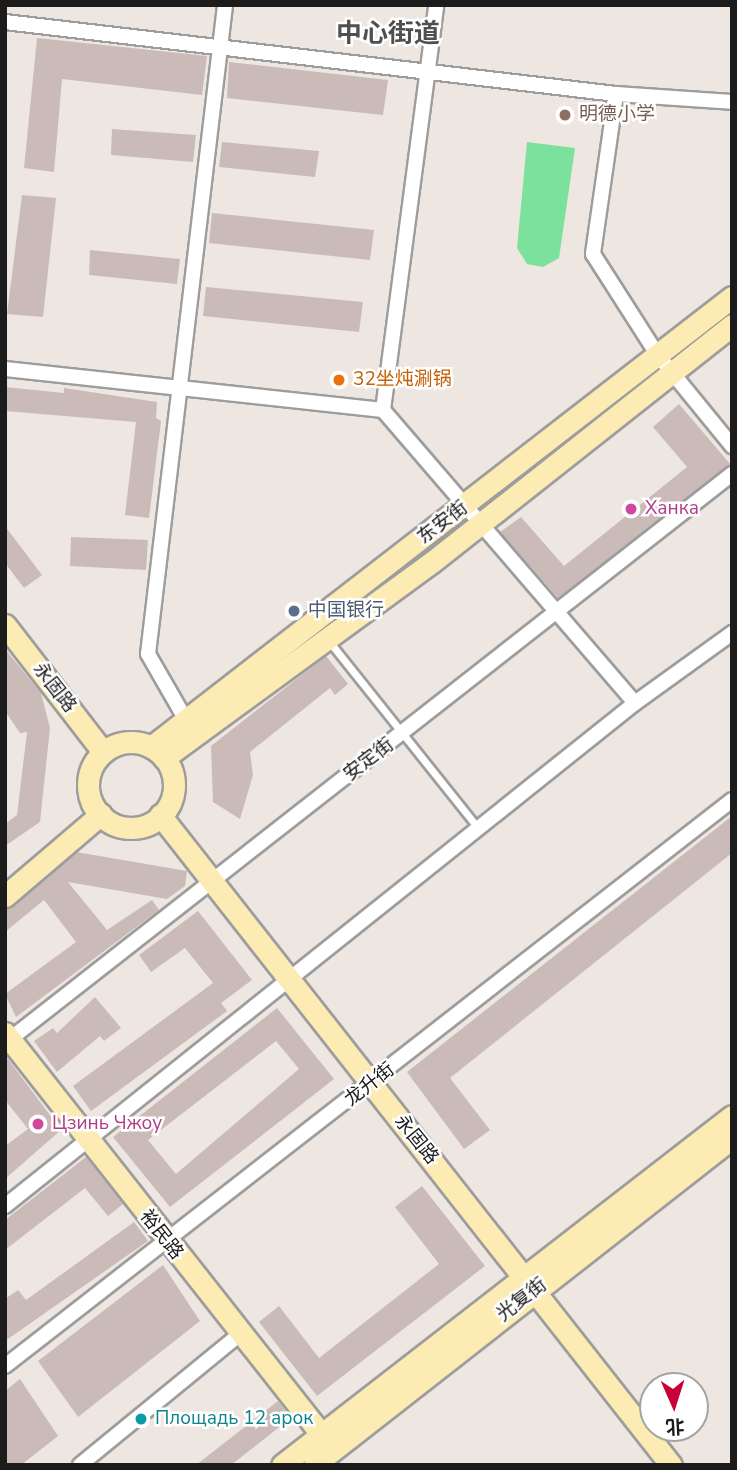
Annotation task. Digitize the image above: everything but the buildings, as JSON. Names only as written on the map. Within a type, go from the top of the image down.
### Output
[{"type":"main road","name":"东安街","points":[[158,753],[186,720],[732,297]]},
{"type":"main road","name":"东安街","points":[[158,753],[327,639],[478,526],[732,324]]},
{"type":"main road","name":"永固路","points":[[5,625],[103,752]]},
{"type":"main road","points":[[135,742],[158,753],[174,790],[160,816],[143,827],[126,828],[96,809],[88,781],[103,752],[135,742]]},
{"type":"main road","points":[[5,880],[96,809]]},
{"type":"main road","points":[[5,896],[96,809]]},
{"type":"main road","name":"永固路","points":[[160,816],[530,1281],[671,1465]]},
{"type":"main road","name":"裕民路","points":[[7,1038],[166,1242],[321,1434]]},
{"type":"main road","name":"光复街","points":[[314,1465],[530,1281],[544,1257],[732,1116]]},
{"type":"main road","name":"光复街","points":[[282,1465],[530,1281],[732,1138]]},
{"type":"street","points":[[186,720],[148,654],[153,578],[225,5]]},
{"type":"street","points":[[383,410],[436,5]]},
{"type":"street","points":[[5,22],[616,94],[732,102]]},
{"type":"street","points":[[616,94],[593,254],[657,354],[732,446]]},
{"type":"street","points":[[5,369],[383,410],[478,526],[635,703]]},
{"type":"street","name":"安定街","points":[[7,1038],[212,884],[732,474]]},
{"type":"street","points":[[5,1206],[635,703],[732,633]]},
{"type":"street","name":"龙升街","points":[[5,1366],[371,1084],[732,800]]},
{"type":"street","points":[[80,1465],[240,1334]]},
{"type":"lane","points":[[327,639],[401,735],[478,828]]},
{"type":"green space","points":[[527,142],[575,148],[559,258],[543,267],[527,264],[517,248]]},
{"type":"place","name":"明德小学","points":[[565,115]]},
{"type":"place","name":"32坐炖涮锅","points":[[339,380]]},
{"type":"place","name":"Ханка","points":[[631,509]]},
{"type":"place","name":"中国银行","points":[[294,611]]},
{"type":"place","name":"Цзинь Чжоу","points":[[38,1124]]},
{"type":"place","name":"Площадь 12 арок","points":[[141,1419]]},
{"type":"district","name":"中心街道","points":[[388,34]]}]
